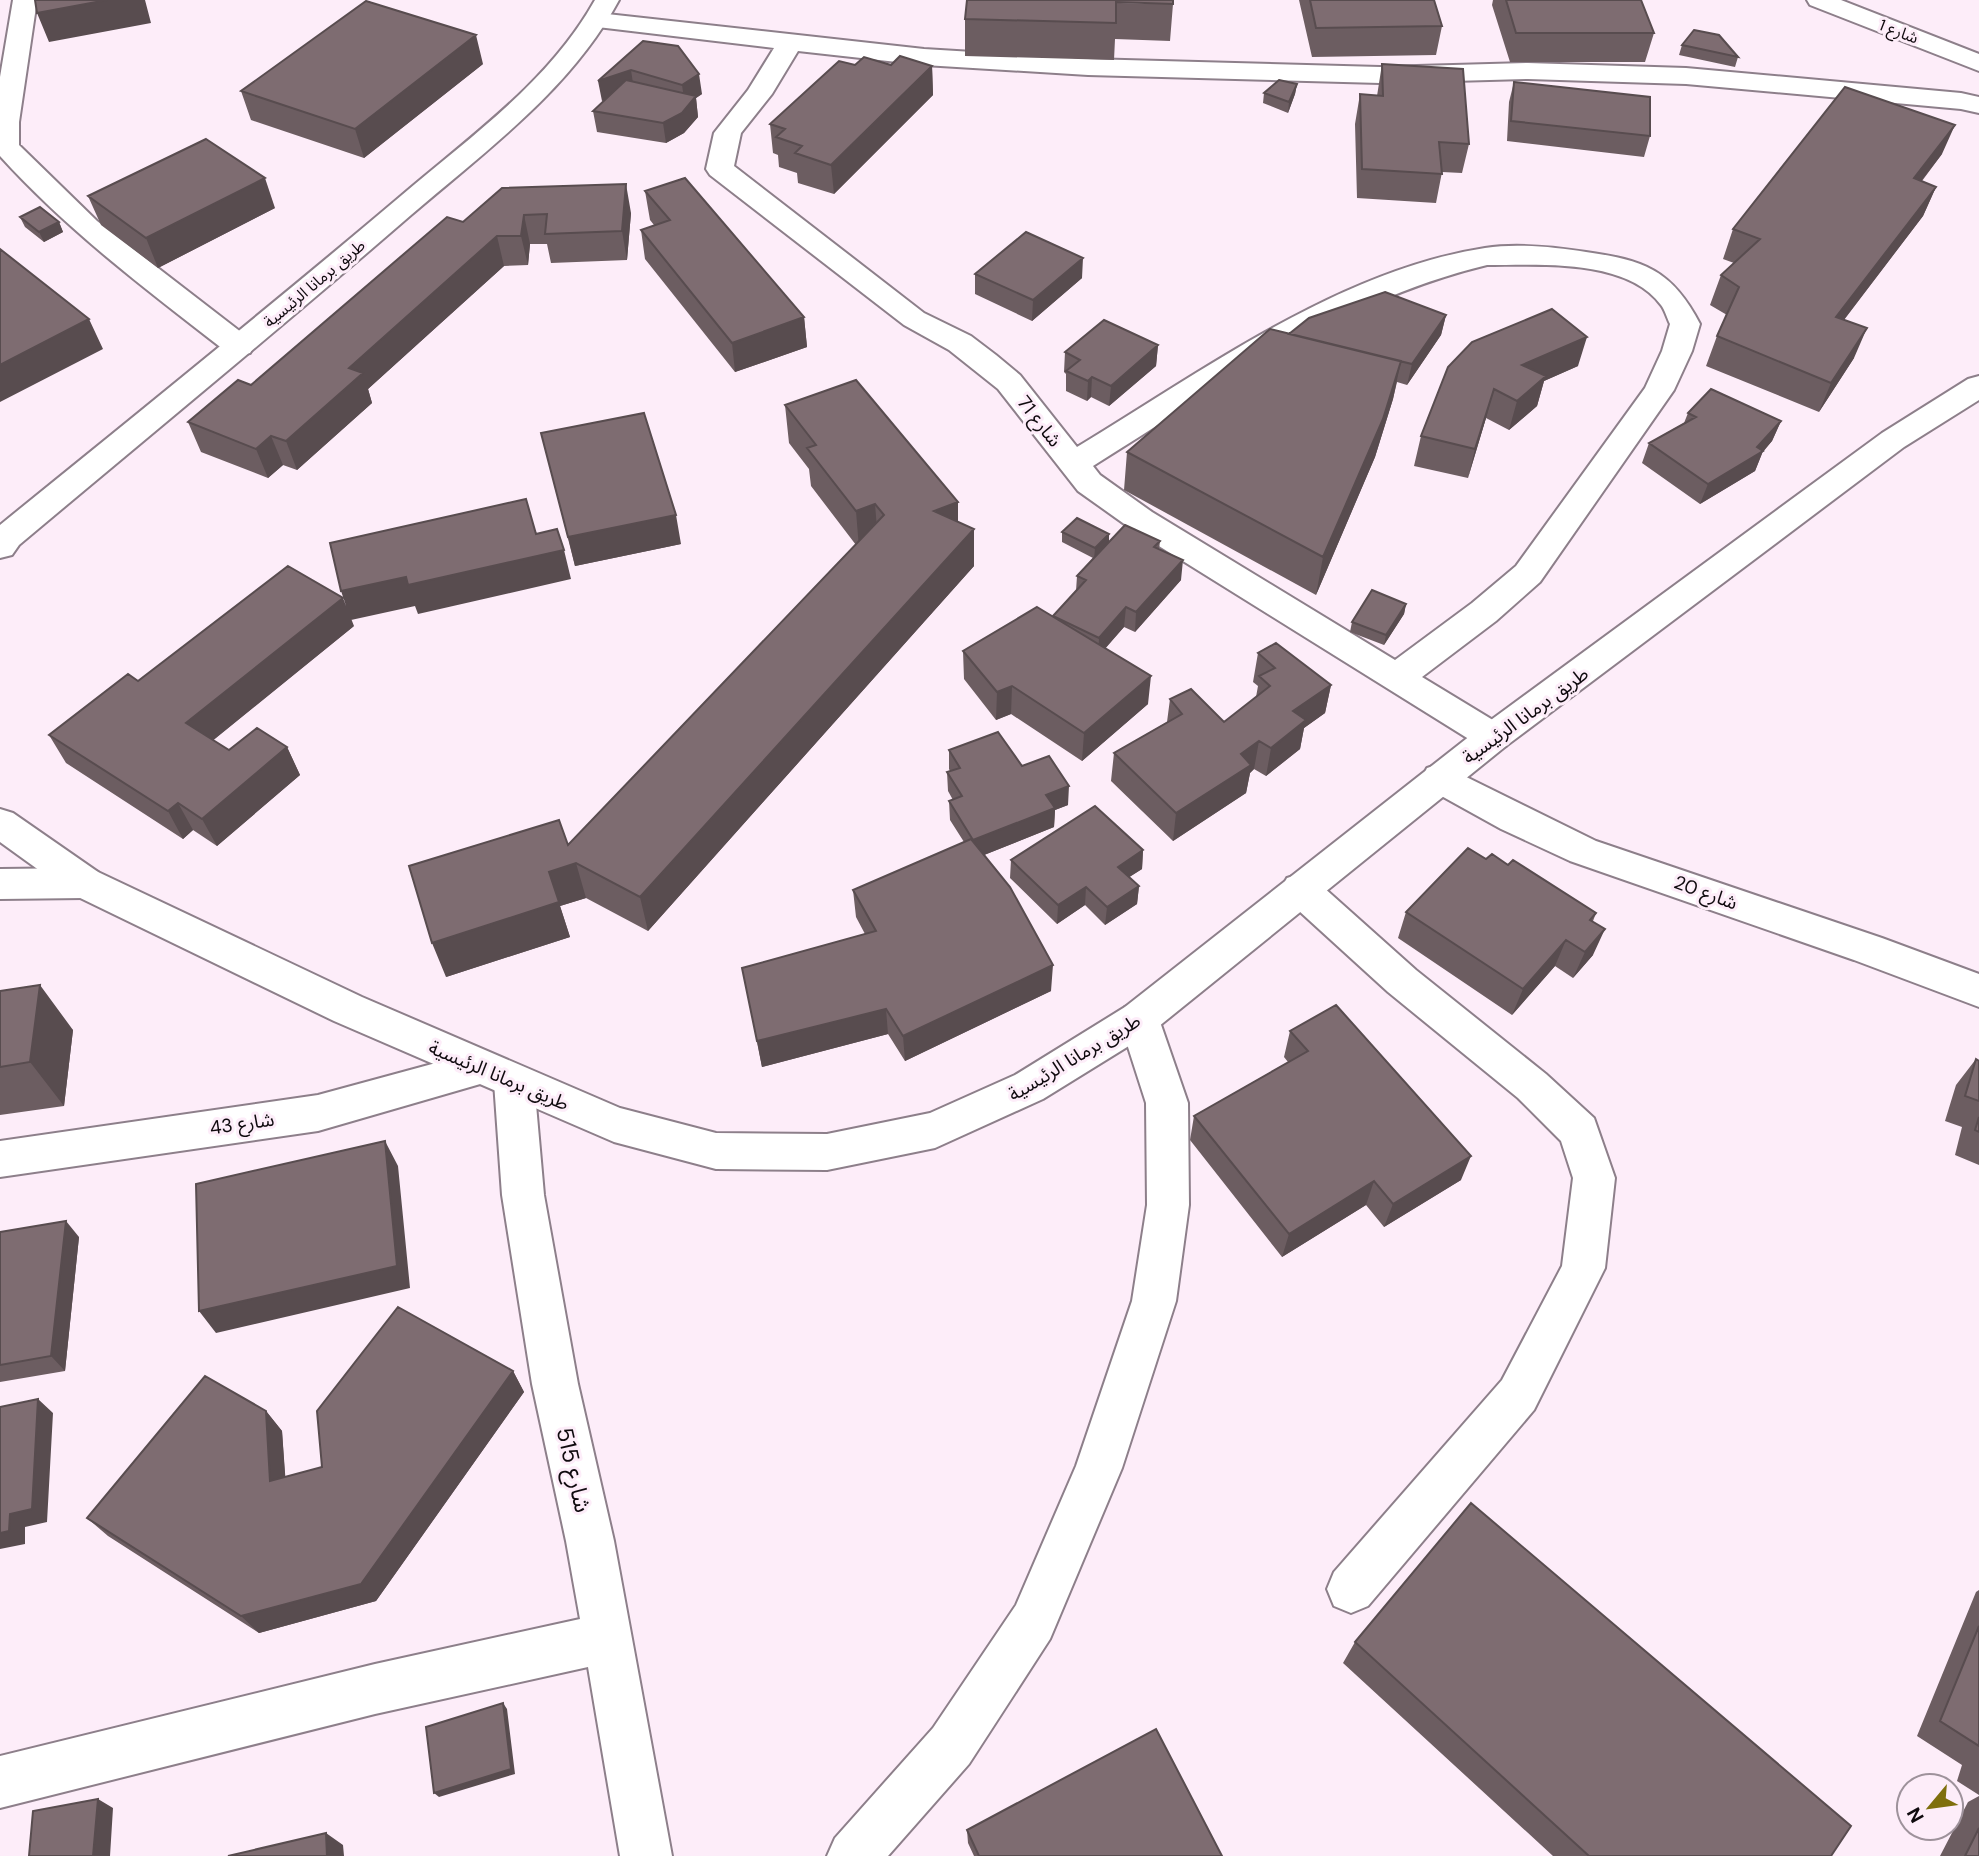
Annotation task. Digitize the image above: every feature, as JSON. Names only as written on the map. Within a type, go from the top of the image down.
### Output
[{"type":"street","points":[[25,0],[6,122],[6,146],[36,179],[120,256],[239,346]]},
{"type":"street","name":"شارع 1","points":[[1819,0],[1979,62]]},
{"type":"street","points":[[603,11],[790,42],[923,57],[1088,67],[1380,75],[1528,71],[1686,76],[1961,101],[1979,105]]},
{"type":"street","name":"طريق برمانا الرئيسية","points":[[2,541],[353,252],[486,136],[568,61],[603,11]]},
{"type":"street","name":"شارع 71","points":[[790,42],[757,96],[733,122],[722,148],[720,169],[914,319],[960,343],[1009,382],[1089,483],[1141,520],[1493,737]]},
{"type":"street","points":[[1074,463],[1286,333],[1363,295],[1434,269],[1487,256],[1555,256],[1625,266],[1658,286],[1673,300],[1685,324],[1677,351],[1659,390],[1528,574],[1396,678]]},
{"type":"street","name":"طريق برمانا الرئيسية","points":[[0,823],[85,883],[348,1009],[614,1124],[716,1151],[827,1153],[935,1130],[1030,1087],[1139,1019],[1493,737],[1893,440],[1979,386]]},
{"type":"street","name":"شارع 20","points":[[1440,778],[1514,820],[1583,851],[1868,949],[1979,991]]},
{"type":"street","points":[[0,884],[85,883]]},
{"type":"street","points":[[1300,889],[1402,981],[1532,1086],[1579,1131],[1594,1178],[1583,1268],[1518,1395],[1351,1589]]},
{"type":"street","points":[[853,1856],[951,1746],[1033,1622],[1099,1468],[1154,1301],[1168,1205],[1167,1103],[1139,1019]]},
{"type":"street","name":"شارع 43","points":[[0,1159],[318,1113],[497,1075]]},
{"type":"street","name":"شارع 515","points":[[497,1075],[523,1195],[555,1384],[590,1541],[646,1856]]},
{"type":"street","points":[[0,1782],[375,1689],[607,1638]]},
{"type":"building","points":[[35,0],[107,0],[37,13]]},
{"type":"building","points":[[967,0],[1173,0],[1173,4],[1116,2],[1116,23],[965,19]]},
{"type":"building","points":[[1310,0],[1434,0],[1442,26],[1316,28]]},
{"type":"building","points":[[1506,0],[1641,0],[1654,33],[1516,33]]},
{"type":"building","points":[[366,1],[476,35],[355,129],[241,91]]},
{"type":"building","points":[[1694,30],[1719,35],[1738,57],[1682,45]]},
{"type":"building","points":[[643,41],[678,46],[699,74],[682,85],[631,70],[598,81]]},
{"type":"building","points":[[900,56],[932,66],[831,165],[795,153],[802,146],[776,137],[785,129],[770,124],[839,61],[855,65],[864,57],[891,65]]},
{"type":"building","points":[[1382,64],[1463,69],[1469,144],[1439,142],[1442,174],[1362,169],[1360,94],[1383,96]]},
{"type":"building","points":[[626,80],[696,96],[682,113],[663,123],[593,111]]},
{"type":"building","points":[[1279,80],[1297,84],[1289,102],[1264,93]]},
{"type":"building","points":[[1514,82],[1650,97],[1650,136],[1511,121]]},
{"type":"building","points":[[1845,87],[1955,125],[1914,178],[1936,187],[1836,317],[1867,328],[1831,383],[1717,336],[1739,287],[1721,275],[1760,239],[1733,229]]},
{"type":"building","points":[[206,139],[265,178],[146,238],[88,196]]},
{"type":"building","points":[[685,178],[804,317],[732,343],[641,230],[670,220],[645,191]]},
{"type":"building","points":[[626,184],[622,231],[545,234],[547,214],[524,215],[521,236],[497,236],[349,368],[363,373],[286,441],[271,436],[256,449],[188,422],[238,380],[251,385],[447,217],[463,222],[502,188]]},
{"type":"building","points":[[40,207],[59,222],[39,232],[20,217]]},
{"type":"building","points":[[1026,232],[1083,258],[1033,300],[975,274]]},
{"type":"building","points":[[0,249],[89,319],[0,365]]},
{"type":"building","points":[[1385,292],[1446,315],[1412,364],[1289,334],[1309,318]]},
{"type":"building","points":[[1552,309],[1587,337],[1522,365],[1546,376],[1517,401],[1494,389],[1475,449],[1421,436],[1448,367],[1472,342]]},
{"type":"building","points":[[1104,320],[1158,345],[1111,386],[1092,377],[1088,381],[1066,371],[1080,360],[1065,352]]},
{"type":"building","points":[[1270,329],[1401,361],[1383,419],[1323,557],[1127,452]]},
{"type":"building","points":[[856,380],[958,502],[934,511],[974,529],[640,897],[576,863],[549,872],[559,902],[432,943],[409,866],[559,820],[568,845],[884,515],[875,504],[856,511],[807,448],[816,445],[785,405]]},
{"type":"building","points":[[1711,389],[1781,421],[1757,447],[1763,451],[1708,484],[1649,443],[1696,417],[1688,413]]},
{"type":"building","points":[[644,413],[676,515],[568,537],[541,433]]},
{"type":"building","points":[[526,499],[536,534],[557,529],[564,550],[408,585],[406,577],[341,591],[330,543]]},
{"type":"building","points":[[1077,518],[1109,534],[1095,548],[1062,532]]},
{"type":"building","points":[[1125,525],[1160,541],[1154,547],[1183,560],[1136,612],[1126,607],[1099,638],[1053,616],[1086,580],[1077,576]]},
{"type":"building","points":[[288,566],[343,598],[186,723],[229,750],[257,728],[287,747],[202,819],[178,803],[168,811],[49,735],[128,674],[138,681]]},
{"type":"building","points":[[1372,590],[1406,604],[1386,635],[1352,622]]},
{"type":"building","points":[[1037,607],[1151,676],[1084,733],[1012,686],[997,692],[963,651]]},
{"type":"building","points":[[1276,643],[1331,685],[1293,711],[1306,720],[1271,748],[1259,741],[1241,754],[1251,765],[1176,813],[1114,753],[1182,714],[1170,699],[1191,689],[1224,722],[1270,686],[1259,676],[1275,668],[1258,653]]},
{"type":"building","points":[[998,732],[1022,766],[1049,756],[1069,786],[1046,795],[1055,808],[973,840],[949,801],[962,796],[947,772],[960,768],[949,750]]},
{"type":"building","points":[[1095,806],[1143,850],[1118,867],[1139,886],[1107,907],[1086,887],[1058,905],[1011,860]]},
{"type":"building","points":[[971,839],[1010,887],[1053,965],[903,1036],[886,1009],[757,1041],[742,968],[876,931],[853,890]]},
{"type":"building","points":[[1468,848],[1486,859],[1492,854],[1508,865],[1513,860],[1596,913],[1590,920],[1605,929],[1585,952],[1566,940],[1523,989],[1406,912]]},
{"type":"building","points":[[40,985],[30,1062],[0,1067],[0,991]]},
{"type":"building","points":[[1336,1005],[1471,1156],[1393,1204],[1374,1181],[1289,1234],[1194,1116],[1308,1051],[1290,1031]]},
{"type":"building","points":[[1976,1059],[1979,1061],[1979,1101],[1965,1096]]},
{"type":"building","points":[[385,1141],[397,1266],[199,1311],[196,1184]]},
{"type":"building","points":[[66,1221],[51,1356],[0,1365],[0,1232]]},
{"type":"building","points":[[398,1307],[513,1371],[361,1584],[241,1616],[87,1518],[205,1376],[266,1411],[270,1481],[322,1467],[317,1411]]},
{"type":"building","points":[[38,1399],[32,1509],[10,1514],[9,1531],[0,1533],[0,1407]]},
{"type":"building","points":[[1471,1503],[1851,1826],[1831,1856],[1589,1856],[1355,1642]]},
{"type":"building","points":[[1979,1626],[1979,1746],[1940,1721]]},
{"type":"building","points":[[503,1703],[511,1769],[434,1793],[426,1727]]},
{"type":"building","points":[[1156,1729],[1222,1856],[979,1856],[967,1830]]},
{"type":"building","points":[[98,1799],[93,1856],[29,1856],[33,1811]]},
{"type":"building","points":[[1979,1828],[1979,1856],[1965,1856]]},
{"type":"building","points":[[326,1833],[327,1856],[228,1856]]}]
